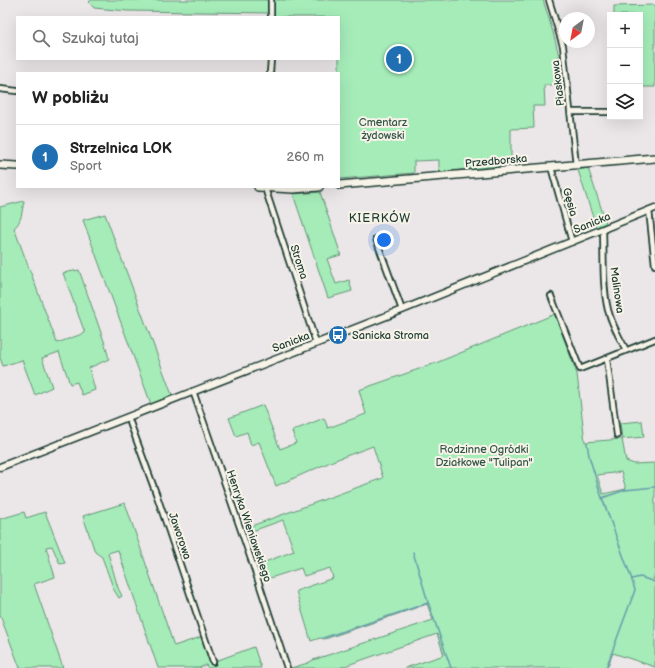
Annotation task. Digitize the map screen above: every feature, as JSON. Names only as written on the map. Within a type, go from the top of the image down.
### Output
[{"type":"main road","name":"Przedborska","points":[[340,185],[655,158]]},
{"type":"main road","points":[[0,165],[16,166]]},
{"type":"main road","points":[[264,188],[292,188]]},
{"type":"street","points":[[271,0],[271,16]]},
{"type":"street","name":"Piaskowa","points":[[549,0],[563,46],[576,165]]},
{"type":"street","points":[[270,72],[271,60]]},
{"type":"street","points":[[0,89],[16,91]]},
{"type":"street","points":[[571,112],[607,112]]},
{"type":"street","name":"Gęsia","points":[[551,167],[572,242]]},
{"type":"street","name":"Stroma","points":[[264,188],[316,343]]},
{"type":"street","points":[[652,209],[655,264]]},
{"type":"street","name":"Sanicka","points":[[0,467],[402,310],[652,209]]},
{"type":"street","name":"Malinowa","points":[[602,229],[608,309],[617,334],[626,350]]},
{"type":"street","points":[[376,239],[402,310]]},
{"type":"street","points":[[550,296],[580,369],[655,339]]},
{"type":"street","points":[[607,359],[617,435]]},
{"type":"street","name":"Henryka Wieniawskiego","points":[[193,391],[287,668]]},
{"type":"street","name":"Jaworowa","points":[[128,416],[213,662]]},
{"type":"green space","points":[[91,0],[269,0],[270,13],[128,11],[94,8],[89,2]]},
{"type":"green space","name":"Cmentarz żydowski","points":[[274,0],[543,0],[558,53],[563,85],[544,85],[545,106],[533,106],[534,128],[511,129],[511,165],[439,172],[439,160],[414,161],[414,173],[340,179],[340,16],[274,16]]},
{"type":"green space","points":[[655,5],[655,87],[643,87],[643,12],[614,12],[614,6]]},
{"type":"green space","points":[[588,168],[606,223],[596,227],[578,170]]},
{"type":"green space","points":[[320,192],[341,255],[327,259],[336,284],[349,280],[352,291],[328,298],[293,194]]},
{"type":"green space","points":[[24,201],[19,223],[14,228],[57,343],[85,333],[63,273],[79,270],[105,344],[109,359],[89,368],[95,390],[82,395],[77,382],[70,384],[59,352],[42,358],[52,387],[35,395],[22,360],[3,366],[0,358],[0,207]]},
{"type":"green space","points":[[105,214],[172,395],[151,404],[83,220]]},
{"type":"green space","name":"Rodzinne Ogródki Działkowe \"Tulipan\"","points":[[555,314],[577,374],[585,442],[622,439],[626,461],[634,464],[655,463],[655,574],[653,579],[655,580],[655,667],[613,653],[607,668],[405,668],[444,655],[437,634],[339,668],[291,668],[433,620],[427,604],[325,639],[320,638],[311,641],[296,591],[333,578],[330,568],[304,576],[301,568],[261,581],[257,565],[294,551],[283,520],[244,534],[243,529],[383,478],[373,446],[335,460],[276,486],[259,442],[251,445],[247,432],[236,436],[229,418],[263,405],[280,449],[296,443],[292,431],[324,418],[328,428],[366,414],[359,390],[436,363]],"holes":[[[621,472],[626,489],[603,494],[597,475]]]},
{"type":"green space","points":[[642,421],[644,437],[622,439],[620,423]]},
{"type":"green space","points":[[125,503],[174,646],[201,637],[210,663],[254,647],[261,668],[208,668],[206,665],[199,668],[158,668],[118,550],[108,553],[118,588],[122,596],[119,598],[114,590],[102,557],[95,552],[83,516]]},
{"type":"green space","points":[[24,512],[26,518],[45,512],[65,563],[60,564],[52,546],[46,547],[55,577],[34,584],[63,668],[20,668],[0,615],[0,519]]},
{"type":"waterway","points":[[587,443],[589,456],[601,495],[635,590],[606,668]]},
{"type":"waterway","points":[[602,498],[625,490],[655,487]]},
{"type":"waterway","points":[[413,552],[428,602],[451,668]]},
{"type":"waterway","points":[[632,579],[640,577],[655,582]]},
{"type":"waterway","points":[[323,638],[428,603]]},
{"type":"place","name":"Strzelnica LOK","points":[[399,59]]},
{"type":"place","name":"Sanicka Stroma","points":[[338,335]]},
{"type":"district","name":"KIERKÓW","points":[[380,218]]}]
